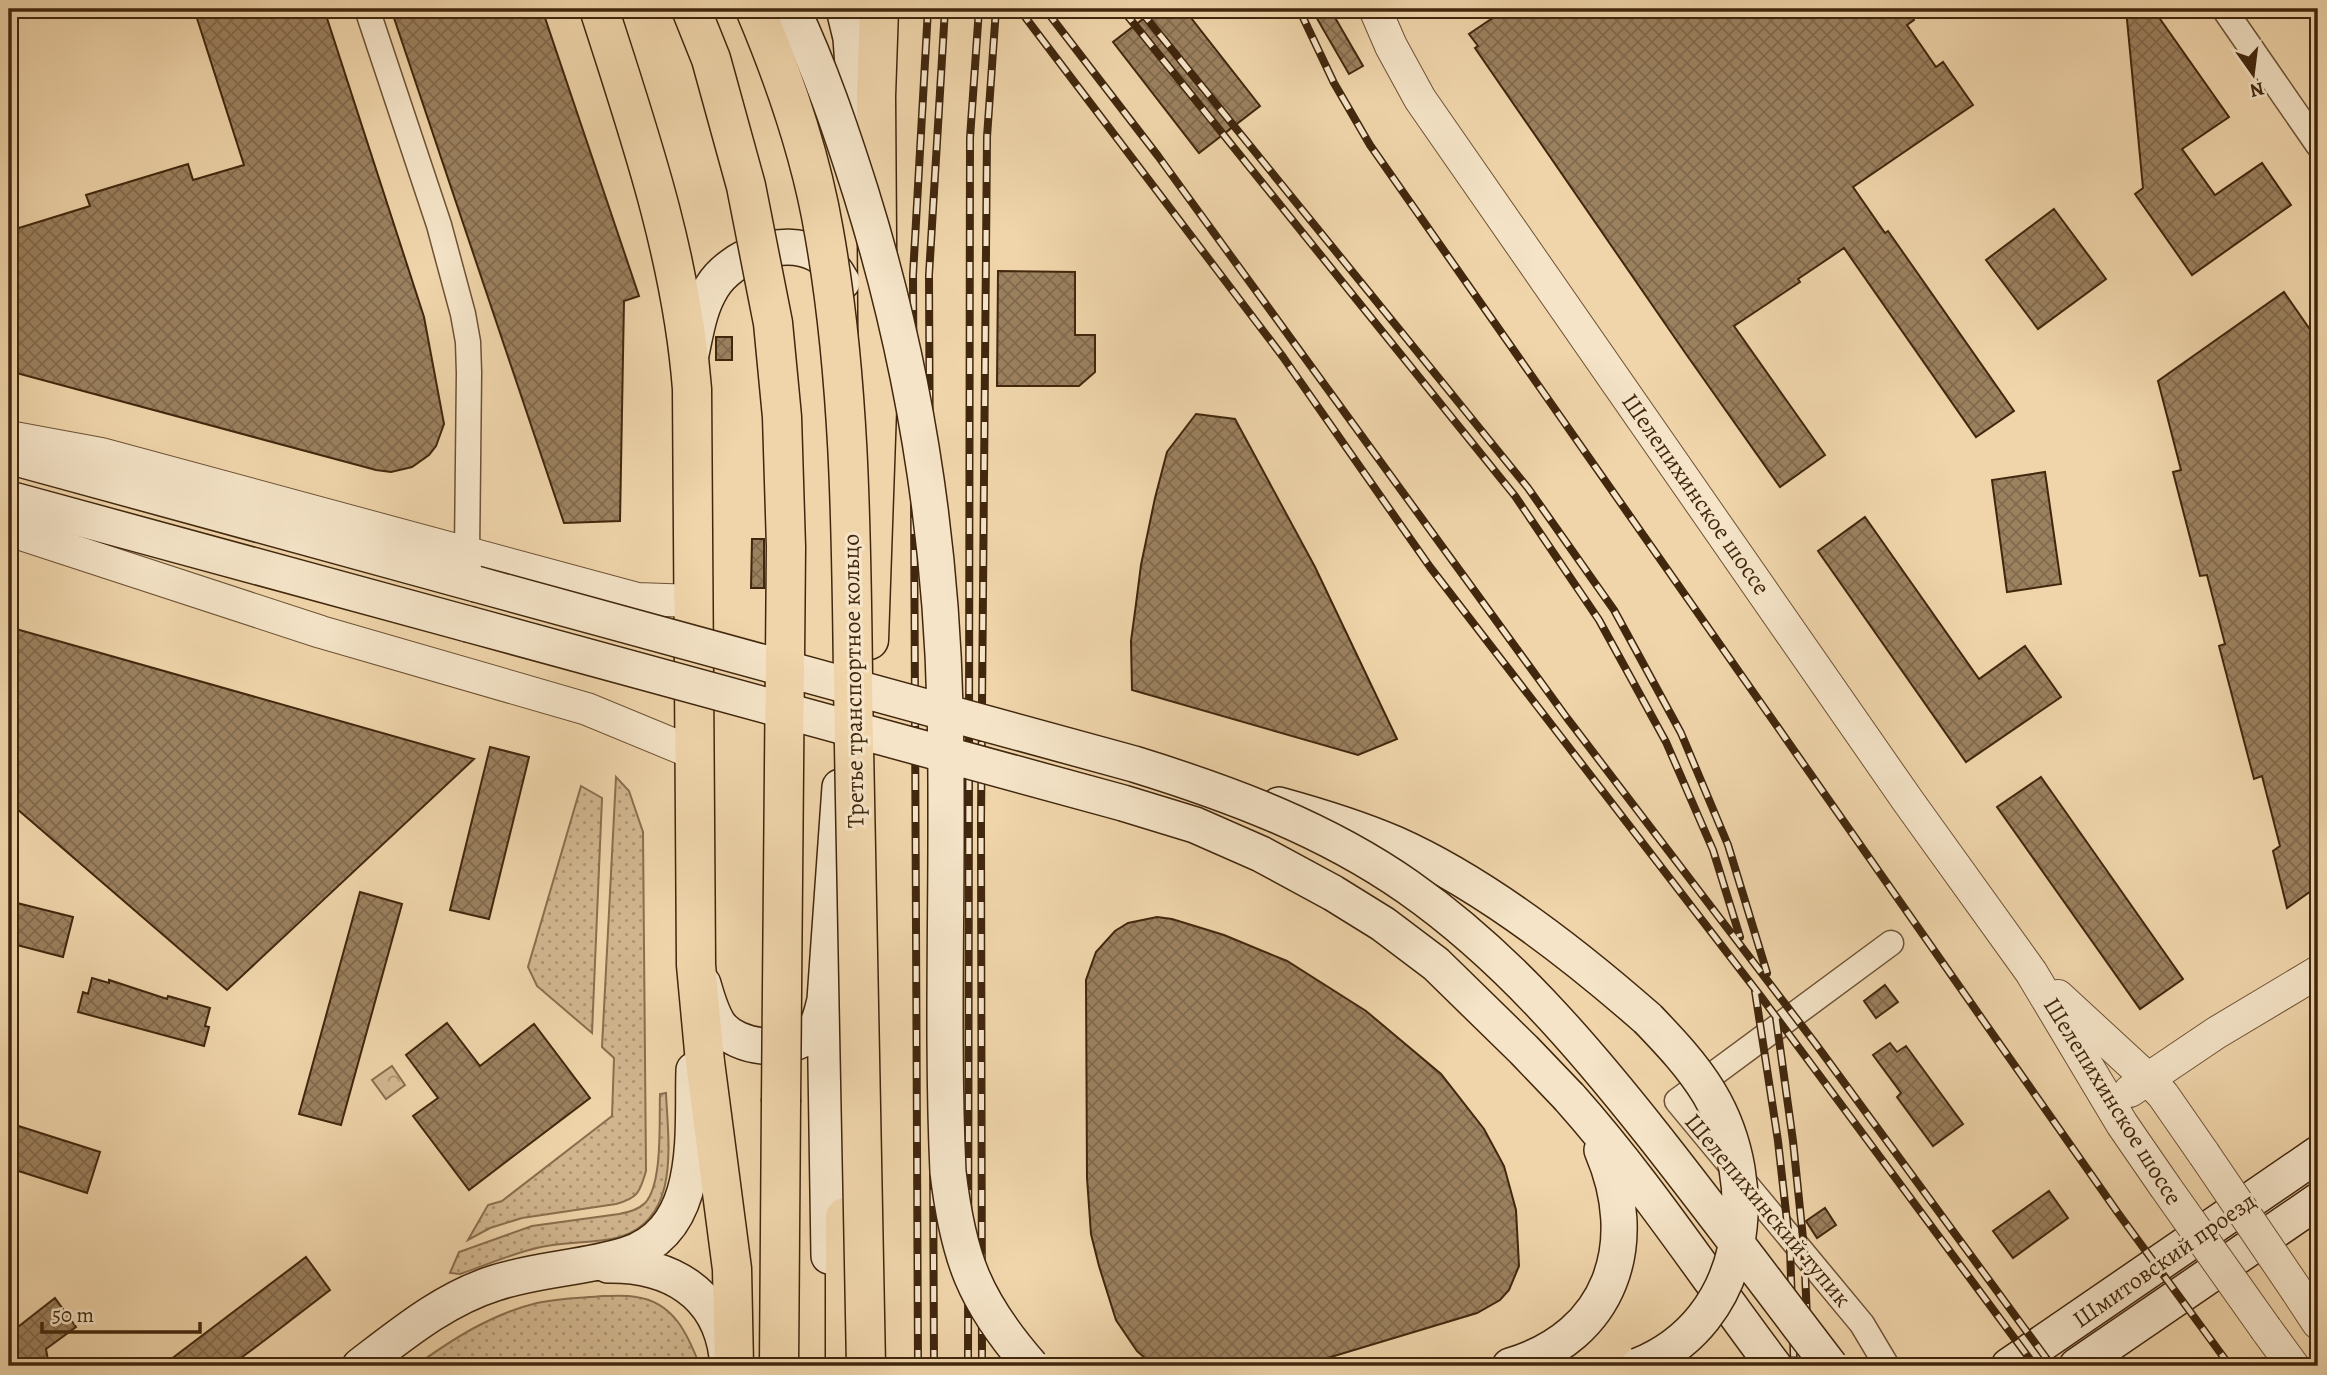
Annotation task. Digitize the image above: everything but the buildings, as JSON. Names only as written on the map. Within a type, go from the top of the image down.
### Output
[{"type":"main road","points":[[360,1366],[405,1331],[461,1297],[495,1283],[638,1250],[662,1233],[673,1220],[687,1189],[692,1155],[696,965],[690,359],[675,267],[649,169],[599,9]]},
{"type":"main road","points":[[691,9],[711,60],[746,186],[773,323],[782,417],[786,547],[779,1366]]},
{"type":"main road","name":"Третье транспортное кольцо","points":[[755,9],[783,75],[808,160],[824,230],[844,386],[851,598],[866,1366]]},
{"type":"main road","points":[[792,9],[832,104],[853,169],[877,246],[912,387],[935,546],[942,644],[945,708],[946,1131],[952,1209],[961,1249],[978,1294],[1010,1343],[1031,1366]]},
{"type":"main road","points":[[830,1366],[825,1000],[849,677],[858,482],[870,379],[855,76],[851,38],[844,9]]},
{"type":"main road","points":[[845,1366],[844,1001],[868,680],[870,379],[879,9]]},
{"type":"main road","points":[[690,359],[699,311],[727,268],[768,250],[798,249],[817,254],[833,268],[846,287],[870,379]]},
{"type":"main road","points":[[9,456],[93,480],[472,568],[1198,784],[1349,825],[1436,865],[1507,909],[1606,982],[1648,1019],[1686,1059],[1710,1095],[1729,1141],[1736,1164],[1741,1198],[1740,1236],[1731,1268],[1716,1301],[1699,1324],[1678,1344],[1638,1366]]},
{"type":"main road","points":[[9,499],[1123,803],[1195,825],[1273,860],[1382,924],[1436,964],[1508,1034],[1606,1139],[1774,1366]]},
{"type":"main road","points":[[860,779],[872,1366]]},
{"type":"main road","points":[[1198,784],[1307,828],[1408,887],[1465,931],[1557,1020],[1619,1093],[1692,1184],[1830,1366]]},
{"type":"main road","points":[[696,965],[710,1007],[720,1026],[736,1038],[754,1044],[773,1047],[793,1043],[810,1035],[820,1021],[825,1000]]},
{"type":"main road","points":[[696,965],[705,1062],[732,1269],[734,1366]]},
{"type":"main road","points":[[1510,1366],[1542,1353],[1583,1324],[1597,1307],[1613,1271],[1619,1230],[1616,1188],[1600,1145],[1569,1097]]},
{"type":"main road","name":"Шмитовский проезд","points":[[2008,1366],[2318,1154]]},
{"type":"main road","name":"Шмитовский проезд","points":[[2077,1366],[2318,1201]]},
{"type":"main road","points":[[563,1268],[618,1265],[640,1267],[662,1272],[678,1280],[692,1289],[715,1313],[722,1329],[729,1366]]},
{"type":"street","points":[[367,9],[439,225],[463,314],[468,342],[472,568]]},
{"type":"street","name":"Шелепихинское шоссе","points":[[1375,9],[1391,46],[1420,99],[1908,801],[2031,972],[2122,1124],[2293,1366]]},
{"type":"street","points":[[2224,9],[2318,145]]},
{"type":"street","points":[[9,437],[102,454],[472,568],[637,599],[694,601]]},
{"type":"street","points":[[9,530],[321,632],[587,709],[696,754]]},
{"type":"street","name":"Шелепихинский тупик","points":[[1887,1366],[1862,1324],[1677,1101],[1891,943]]},
{"type":"street","name":"Шелепихинское шоссе","points":[[2031,972],[2163,1095],[2318,1323]]},
{"type":"street","points":[[2111,1103],[2216,1033],[2318,972]]},
{"type":"green space","points":[[616,777],[629,791],[643,832],[644,1178],[637,1193],[623,1202],[522,1218],[490,1228],[468,1240],[488,1205],[502,1201],[612,1116],[614,1058],[602,1047]]},
{"type":"green space","points":[[581,786],[602,798],[592,1033],[537,986],[528,967]]},
{"type":"green space","points":[[392,1066],[405,1085],[386,1099],[372,1080]]},
{"type":"green space","points":[[666,1093],[667,1176],[662,1196],[653,1213],[640,1227],[620,1237],[541,1247],[460,1274],[450,1273],[459,1252],[532,1226],[619,1214],[645,1203],[655,1182],[659,1152],[660,1094]]},
{"type":"green space","points":[[603,1296],[649,1300],[670,1313],[684,1332],[700,1366],[415,1366],[458,1337],[520,1308],[545,1301]]},
{"type":"railway","points":[[918,1366],[913,275],[928,9]]},
{"type":"railway","points":[[934,1366],[929,275],[945,9]]},
{"type":"railway","points":[[968,1366],[970,138],[979,9]]},
{"type":"railway","points":[[982,1366],[981,820],[987,137],[996,9]]},
{"type":"railway","points":[[1019,9],[1283,357],[1430,567],[1762,998],[2035,1366]]},
{"type":"railway","points":[[1045,9],[1158,156],[1567,718],[1815,1043],[2052,1366]]},
{"type":"railway","points":[[1122,9],[1515,496],[1599,620],[1666,742],[1713,850],[1740,937]]},
{"type":"railway","points":[[1139,9],[1528,488],[1614,610],[1681,733],[1728,845],[1767,973]]},
{"type":"railway","points":[[1299,9],[1334,83],[1370,145],[2118,1213],[2230,1366]]},
{"type":"railway","points":[[1755,991],[1778,1141],[1790,1248],[1794,1366]]},
{"type":"railway","points":[[1776,1018],[1804,1248],[1809,1366]]}]
